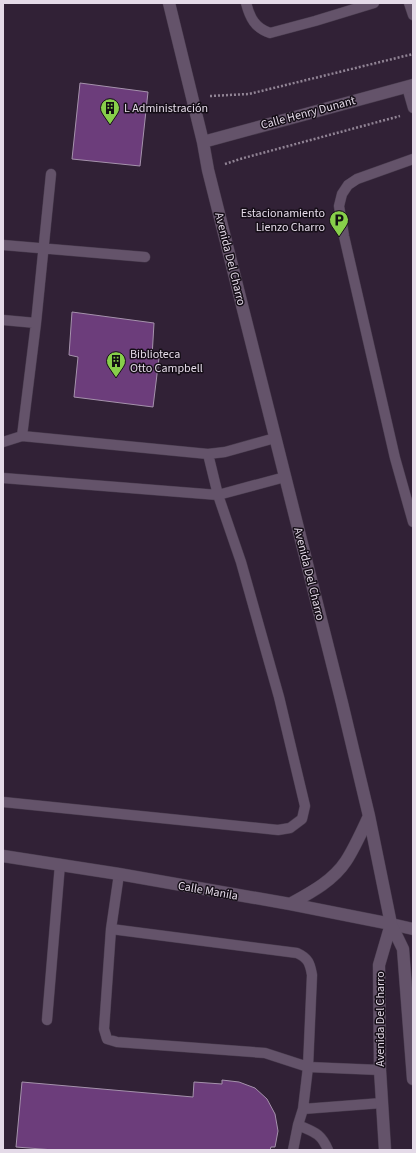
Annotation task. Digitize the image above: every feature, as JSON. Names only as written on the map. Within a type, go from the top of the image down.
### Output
[{"type":"street","name":"Avenida Del Charro","points":[[169,3],[208,170],[342,703],[369,816],[391,924],[403,949],[413,1079]]},
{"type":"street","name":"Calle Henry Dunant","points":[[202,142],[410,86]]},
{"type":"street","points":[[290,904],[314,891],[334,875],[345,861],[369,816]]},
{"type":"street","name":"Calle Manila","points":[[3,856],[60,864],[290,904],[413,929]]},
{"type":"street","name":"Avenida Del Charro","points":[[385,1150],[380,1070],[379,965],[391,924]]},
{"type":"lane","points":[[246,3],[251,18],[256,25],[270,33],[316,21],[374,3]]},
{"type":"lane","points":[[409,3],[413,15]]},
{"type":"lane","points":[[409,111],[410,86]]},
{"type":"lane","points":[[413,159],[357,179],[348,185],[342,194],[339,206],[344,236],[395,458],[413,522]]},
{"type":"lane","points":[[22,436],[36,323],[51,174]]},
{"type":"lane","points":[[3,245],[145,257]]},
{"type":"lane","points":[[3,320],[36,323]]},
{"type":"lane","points":[[3,442],[22,436],[208,454],[225,452],[275,438]]},
{"type":"lane","points":[[3,802],[278,830],[290,828],[302,819],[305,806],[279,697],[241,562],[218,495],[208,454]]},
{"type":"lane","points":[[3,478],[218,495],[285,477]]},
{"type":"lane","points":[[47,1020],[60,864]]},
{"type":"lane","points":[[119,874],[111,929],[104,1029],[107,1039],[117,1042],[265,1054],[308,1067],[380,1070]]},
{"type":"lane","points":[[111,929],[297,952],[305,956],[310,963],[312,975],[308,1067],[303,1109],[293,1150]]},
{"type":"lane","points":[[303,1109],[382,1104]]},
{"type":"lane","points":[[298,1125],[319,1135],[324,1141],[328,1150]]},
{"type":"path","points":[[192,97],[249,94],[413,54]]},
{"type":"path","points":[[208,170],[240,158],[409,111]]},
{"type":"building","name":"L Administración","points":[[80,83],[148,92],[140,166],[72,159]]},
{"type":"building","name":"Biblioteca Otto Campbell","points":[[72,312],[154,323],[152,357],[159,358],[153,407],[74,397],[78,357],[69,355]]},
{"type":"building","points":[[222,1080],[239,1082],[255,1088],[267,1099],[275,1114],[278,1131],[275,1147],[271,1147],[270,1150],[54,1150],[16,1147],[22,1082],[193,1097],[194,1082],[222,1084]]},
{"type":"place","name":"L Administración","points":[[110,125]]},
{"type":"place","name":"Estacionamiento Lienzo Charro","points":[[339,237]]},
{"type":"place","name":"Biblioteca Otto Campbell","points":[[116,378]]}]
